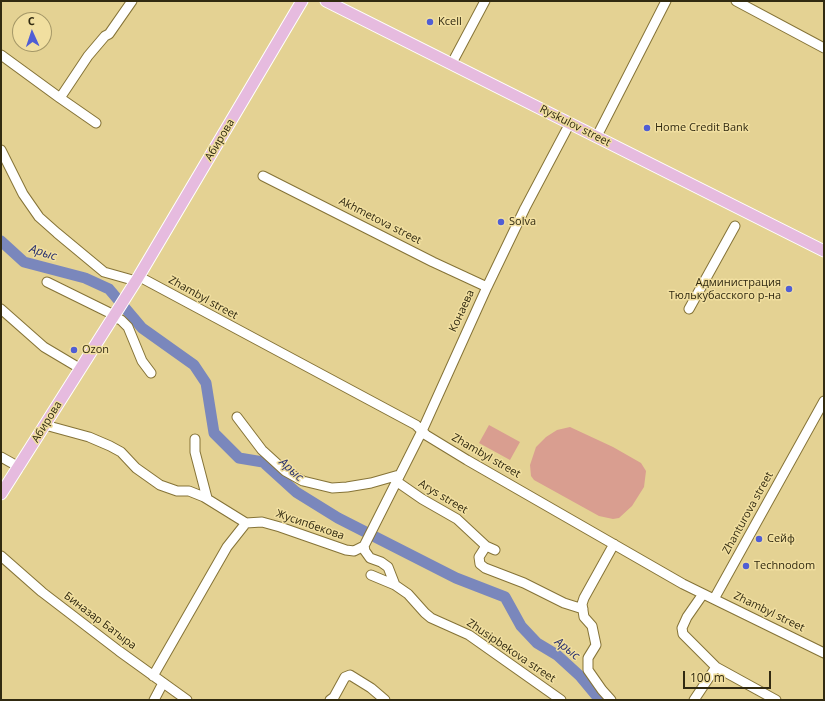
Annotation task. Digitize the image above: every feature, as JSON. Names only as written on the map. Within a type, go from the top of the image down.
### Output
[{"type":"main road","name":"Абирова","points":[[1,494],[115,314],[302,1]]},
{"type":"main road","name":"Ryskulov street","points":[[326,1],[824,251]]},
{"type":"street","points":[[60,98],[88,56],[105,36],[109,34],[132,1]]},
{"type":"street","points":[[452,63],[486,1]]},
{"type":"street","points":[[597,136],[666,1]]},
{"type":"street","points":[[736,1],[824,48]]},
{"type":"street","points":[[1,55],[96,123]]},
{"type":"street","name":"Конаева","points":[[364,546],[422,431],[487,287],[525,208],[570,123]]},
{"type":"street","name":"Zhambyl street","points":[[1,150],[23,194],[39,217],[56,234],[104,272],[136,279],[371,401],[416,425],[422,431],[467,460],[703,594],[824,653]]},
{"type":"street","name":"Akhmetova street","points":[[263,176],[432,262],[487,287]]},
{"type":"street","points":[[689,309],[735,226]]},
{"type":"street","points":[[47,282],[115,314],[128,327],[142,361],[150,373]]},
{"type":"street","points":[[1,308],[44,347],[81,369]]},
{"type":"street","name":"Zhanturova street","points":[[714,599],[824,401]]},
{"type":"street","points":[[237,417],[262,450],[285,471],[303,481],[332,488],[347,487],[398,478]]},
{"type":"street","points":[[45,425],[70,431],[110,446],[121,452],[136,468],[160,484],[177,491],[193,493],[207,498],[246,523],[227,547],[153,676]]},
{"type":"street","points":[[195,439],[195,452],[201,482],[207,498]]},
{"type":"street","points":[[1,457],[19,467]]},
{"type":"street","name":"Arys street","points":[[398,478],[422,499],[467,526],[486,546],[495,550]]},
{"type":"street","points":[[193,493],[195,485],[201,482]]},
{"type":"street","name":"Жусипбекова","points":[[246,523],[262,522],[346,550],[354,551],[364,546]]},
{"type":"street","points":[[611,700],[588,670],[588,658],[596,645],[592,626],[584,617],[583,608],[584,598],[614,544]]},
{"type":"street","name":"Zhusipbekova street","points":[[364,546],[365,551],[370,558],[381,562],[388,567],[395,584],[408,594],[431,618],[469,635],[562,700]]},
{"type":"street","points":[[486,546],[479,557],[480,564],[498,574],[524,583],[564,604],[583,608]]},
{"type":"street","name":"Биназар Батыра","points":[[1,556],[42,592],[187,700]]},
{"type":"street","points":[[371,575],[395,584]]},
{"type":"street","points":[[703,594],[687,617],[682,628],[684,634],[691,643],[716,666],[776,700]]},
{"type":"street","points":[[694,700],[716,666]]},
{"type":"street","points":[[330,700],[334,697],[344,677],[350,675],[371,688],[386,700]]},
{"type":"street","points":[[154,700],[163,683]]},
{"type":"shaded area","points":[[489,425],[520,442],[510,460],[479,443]]},
{"type":"shaded area","points":[[570,427],[613,447],[641,463],[646,471],[644,487],[632,506],[619,518],[613,519],[599,516],[534,480],[531,476],[530,465],[536,447],[546,437],[557,430]]},
{"type":"waterway","name":"Арыс","points":[[1,241],[24,262],[85,278],[109,289],[142,328],[194,365],[206,383],[214,433],[239,458],[263,462],[296,492],[338,518],[456,578],[505,597],[521,626],[537,643],[557,655],[580,676],[600,700]]},
{"type":"place","name":"Kcell","points":[[430,22]]},
{"type":"place","name":"Home Credit Bank","points":[[647,128]]},
{"type":"place","name":"Solva","points":[[501,222]]},
{"type":"place","name":"Администрация Тюлькубасского р-на","points":[[789,289]]},
{"type":"place","name":"Ozon","points":[[74,350]]},
{"type":"place","name":"Сейф","points":[[759,539]]},
{"type":"place","name":"Technodom","points":[[746,566]]}]
